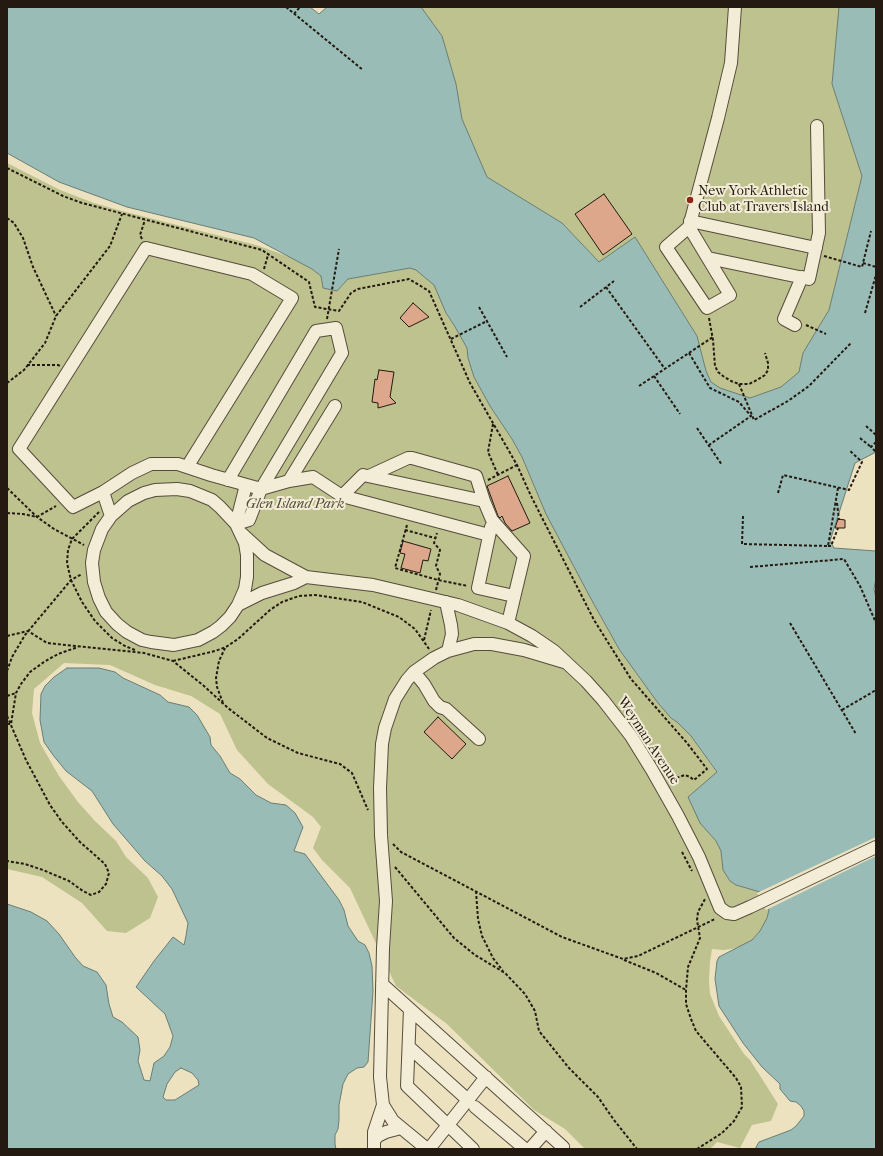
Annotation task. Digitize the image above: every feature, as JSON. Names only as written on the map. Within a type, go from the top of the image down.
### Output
[{"type":"street","points":[[690,224],[730,295],[707,308],[666,247],[690,224],[718,118],[730,63],[735,7]]},
{"type":"street","points":[[708,258],[809,279],[819,233],[817,126]]},
{"type":"street","points":[[690,224],[816,248]]},
{"type":"street","points":[[187,467],[292,298],[252,274],[146,248],[19,449],[73,507],[103,492],[132,473],[151,464],[178,464],[187,467],[228,480],[261,489],[289,481],[313,478],[342,496],[489,535]]},
{"type":"street","points":[[795,325],[784,319],[802,277]]},
{"type":"street","points":[[228,480],[316,331],[336,328],[342,353],[261,489],[249,520],[238,528]]},
{"type":"street","points":[[289,481],[335,406]]},
{"type":"street","points":[[369,476],[408,458],[476,476],[492,520],[524,556],[508,623]]},
{"type":"street","points":[[342,496],[363,475],[484,501]]},
{"type":"street","points":[[246,485],[238,528],[245,543],[248,566],[245,590],[238,605],[230,617],[221,626],[198,640],[174,645],[142,640],[127,632],[106,612],[99,598],[92,569],[94,550],[98,536],[111,516],[128,501],[144,493],[163,489],[190,491],[212,500],[220,507],[238,528],[265,555],[306,577]]},
{"type":"street","points":[[103,492],[111,516]]},
{"type":"street","points":[[492,520],[478,588],[514,596]]},
{"type":"street","points":[[238,605],[262,593],[294,583],[306,577]]},
{"type":"street","name":"Weyman Avenue","points":[[306,577],[373,585],[446,602],[508,623],[554,650],[603,700],[638,748],[682,823],[702,864],[720,908],[726,913]]},
{"type":"street","points":[[446,602],[452,634],[448,651]]},
{"type":"street","points":[[374,1145],[374,1132],[383,1105],[380,1077],[386,901],[381,835],[380,766],[385,728],[395,699],[414,672],[429,658],[459,647],[474,644],[492,644],[524,650],[568,663]]},
{"type":"street","points":[[424,684],[429,658]]},
{"type":"street","points":[[414,672],[424,684],[434,701],[446,709],[479,739]]},
{"type":"street","points":[[726,913],[734,914],[759,903],[876,847]]},
{"type":"street","points":[[382,984],[546,1131],[563,1147],[562,1149]]},
{"type":"street","points":[[410,1009],[407,1086],[473,1149]]},
{"type":"street","points":[[408,1047],[525,1149]]},
{"type":"street","points":[[383,1105],[393,1121],[428,1149],[448,1125],[472,1103],[486,1077]]},
{"type":"street","points":[[374,1145],[378,1136],[401,1128]]},
{"type":"street","points":[[530,1149],[546,1131]]},
{"type":"path","points":[[286,7],[363,70]]},
{"type":"path","points":[[294,14],[300,7]]},
{"type":"path","points":[[7,168],[82,203],[262,250],[309,282],[315,307],[339,311],[351,293],[358,289],[409,279],[429,290],[470,384],[494,422],[517,465],[594,620],[631,679],[688,743],[707,769],[694,780],[685,775],[670,780]]},
{"type":"path","points":[[7,383],[24,370],[45,342],[56,316],[110,246],[122,214]]},
{"type":"path","points":[[7,218],[14,223],[23,238],[33,267],[56,316]]},
{"type":"path","points":[[145,220],[140,235],[146,248]]},
{"type":"path","points":[[835,259],[862,267],[871,231]]},
{"type":"path","points":[[329,310],[338,249]]},
{"type":"path","points":[[261,279],[268,255]]},
{"type":"path","points":[[863,263],[876,267]]},
{"type":"path","points":[[865,313],[876,274]]},
{"type":"path","points":[[580,307],[614,281]]},
{"type":"path","points":[[606,287],[665,369]]},
{"type":"path","points":[[479,307],[507,357]]},
{"type":"path","points":[[707,308],[713,337],[715,366],[718,372],[731,381],[739,384],[749,384],[765,375],[769,367],[765,353]]},
{"type":"path","points":[[451,339],[487,321]]},
{"type":"path","points":[[808,325],[826,334]]},
{"type":"path","points":[[639,386],[713,337]]},
{"type":"path","points":[[689,353],[710,388],[739,402],[754,420],[788,401],[809,386],[851,343]]},
{"type":"path","points":[[27,365],[58,365],[68,372]]},
{"type":"path","points":[[654,376],[680,414]]},
{"type":"path","points":[[739,384],[752,416]]},
{"type":"path","points":[[709,445],[752,416]]},
{"type":"path","points":[[494,422],[488,452],[498,475]]},
{"type":"path","points":[[866,426],[876,435]]},
{"type":"path","points":[[697,428],[722,465]]},
{"type":"path","points":[[860,438],[876,452]]},
{"type":"path","points":[[871,447],[876,442]]},
{"type":"path","points":[[778,493],[783,475],[849,490],[862,462],[849,450]]},
{"type":"path","points":[[479,484],[517,465]]},
{"type":"path","points":[[7,488],[37,517],[54,529],[94,550]]},
{"type":"path","points":[[828,546],[838,488]]},
{"type":"path","points":[[7,513],[37,517],[66,500]]},
{"type":"path","points":[[836,500],[839,520]]},
{"type":"path","points":[[410,514],[395,568],[438,580],[478,588]]},
{"type":"path","points":[[743,516],[742,544],[832,546],[838,528]]},
{"type":"path","points":[[435,592],[440,574],[436,566],[440,550],[434,543],[440,522]]},
{"type":"path","points":[[405,530],[436,538]]},
{"type":"path","points":[[750,567],[844,559],[860,586],[876,623]]},
{"type":"path","points":[[7,671],[12,657],[28,631],[71,580],[92,569]]},
{"type":"path","points":[[173,661],[226,647],[238,639],[270,610],[282,602],[298,596],[315,594],[362,602],[399,617],[415,629],[424,640],[429,658]]},
{"type":"path","points":[[424,640],[431,606]]},
{"type":"path","points":[[790,623],[856,734]]},
{"type":"path","points":[[7,636],[28,631],[47,643],[144,653],[173,661],[204,686],[223,704],[267,738],[298,753],[340,764],[352,773],[370,813]]},
{"type":"path","points":[[11,724],[16,693],[30,672],[58,654],[79,647]]},
{"type":"path","points":[[223,704],[217,687],[216,678],[219,661],[226,647]]},
{"type":"path","points":[[842,710],[876,690]]},
{"type":"path","points":[[7,696],[16,693]]},
{"type":"path","points":[[7,716],[26,760],[50,805],[62,822],[105,864],[109,873],[106,884],[99,892],[91,895],[83,892],[69,881],[43,870],[25,864],[7,861]]},
{"type":"path","points":[[381,835],[401,852],[562,937],[623,959],[656,973],[686,990]]},
{"type":"path","points":[[681,850],[691,871]]},
{"type":"path","points":[[393,861],[396,867],[454,938],[475,955],[505,973]]},
{"type":"path","points":[[476,891],[478,919],[482,936],[492,958],[525,994],[535,1011],[539,1031],[569,1068],[598,1097],[637,1149]]},
{"type":"path","points":[[697,1149],[722,1133],[734,1121],[742,1107],[741,1087],[736,1078],[696,1031],[686,1004],[688,967],[700,938],[698,928],[698,912],[705,899]]},
{"type":"path","points":[[623,959],[638,956],[726,913]]},
{"type":"green space","name":"New York Athletic Club at Travers Island","points":[[421,7],[839,7],[832,84],[862,176],[829,310],[803,353],[800,372],[781,387],[750,398],[720,388],[711,382],[706,371],[697,336],[635,237],[599,262],[562,223],[487,177],[462,119],[456,84],[442,36]]},
{"type":"green space","name":"Glen Island Park","points":[[7,163],[60,190],[94,203],[256,245],[290,257],[312,269],[321,276],[321,280],[337,291],[348,279],[410,268],[416,269],[434,285],[446,313],[467,348],[468,358],[474,377],[490,406],[522,457],[546,514],[619,649],[658,703],[671,718],[691,736],[717,773],[706,830],[716,841],[721,851],[723,870],[730,881],[736,885],[760,892],[769,910],[767,918],[760,931],[752,940],[747,944],[732,949],[712,949],[710,962],[710,994],[719,1016],[744,1054],[750,1060],[778,1104],[771,1121],[752,1125],[740,1148],[717,1142],[710,1149],[585,1149],[565,1129],[534,1110],[447,1024],[396,986],[350,888],[322,860],[313,848],[321,827],[313,817],[268,784],[237,750],[220,714],[191,696],[155,685],[110,665],[64,663],[34,689],[32,713],[40,743],[59,776],[78,802],[116,841],[126,857],[148,878],[158,897],[150,918],[126,933],[107,931],[82,903],[42,877],[7,869]]},
{"type":"water","points":[[7,7],[310,7],[319,14],[327,7],[421,7],[442,36],[456,84],[462,119],[487,177],[562,223],[599,262],[635,237],[697,336],[706,371],[711,382],[720,388],[750,398],[781,387],[799,372],[803,353],[829,310],[862,176],[832,84],[839,7],[876,7],[876,452],[855,463],[830,541],[834,548],[876,551],[876,578],[874,589],[876,598],[876,1149],[755,1149],[759,1142],[791,1130],[804,1116],[804,1111],[796,1102],[790,1101],[780,1089],[780,1084],[762,1067],[743,1043],[719,1006],[715,979],[717,961],[719,957],[752,940],[760,931],[767,918],[769,910],[760,892],[736,885],[730,881],[723,870],[721,851],[716,841],[700,823],[688,797],[717,772],[691,736],[671,718],[658,703],[619,649],[546,514],[522,457],[490,406],[474,377],[468,358],[467,348],[446,313],[434,285],[416,270],[410,268],[348,279],[337,291],[323,288],[321,276],[312,269],[254,238],[127,207],[59,182],[7,153]]},
{"type":"water","points":[[67,668],[99,668],[115,672],[123,678],[160,695],[168,702],[189,707],[197,715],[210,737],[211,745],[220,756],[230,773],[240,779],[256,795],[271,803],[286,805],[295,813],[303,827],[294,851],[305,854],[339,900],[344,910],[348,926],[358,941],[365,945],[369,953],[372,966],[373,991],[368,1062],[364,1067],[357,1068],[348,1074],[343,1084],[339,1105],[338,1129],[335,1135],[336,1149],[7,1149],[7,904],[31,912],[47,921],[59,934],[83,966],[97,972],[106,985],[113,1017],[122,1022],[138,1037],[140,1050],[138,1061],[144,1080],[150,1081],[154,1063],[164,1056],[170,1047],[173,1036],[165,1014],[136,987],[173,937],[184,945],[188,923],[172,889],[162,876],[145,861],[113,824],[92,791],[66,771],[44,742],[40,720],[41,694],[45,686],[54,677]],"holes":[[[181,1068],[192,1073],[198,1080],[199,1085],[175,1100],[166,1100],[163,1097],[167,1084],[175,1072]]]},
{"type":"pier","points":[[876,837],[876,856],[766,910],[757,893]]},
{"type":"building","points":[[604,194],[632,234],[603,255],[575,214]]},
{"type":"building","points":[[413,303],[429,317],[409,327],[400,318]]},
{"type":"building","points":[[379,370],[394,372],[390,397],[396,403],[378,408],[378,403],[372,402],[375,379],[377,380]]},
{"type":"building","points":[[508,476],[530,523],[512,531],[505,523],[502,516],[500,518],[498,516],[487,486]]},
{"type":"building","points":[[838,519],[845,520],[845,528],[835,528]]},
{"type":"building","points":[[403,541],[431,549],[428,561],[423,560],[420,573],[401,568],[405,554],[400,553]]},
{"type":"building","points":[[438,717],[466,744],[452,759],[424,732]]},
{"type":"place","name":"New York Athletic Club at Travers Island","points":[[690,200]]}]
